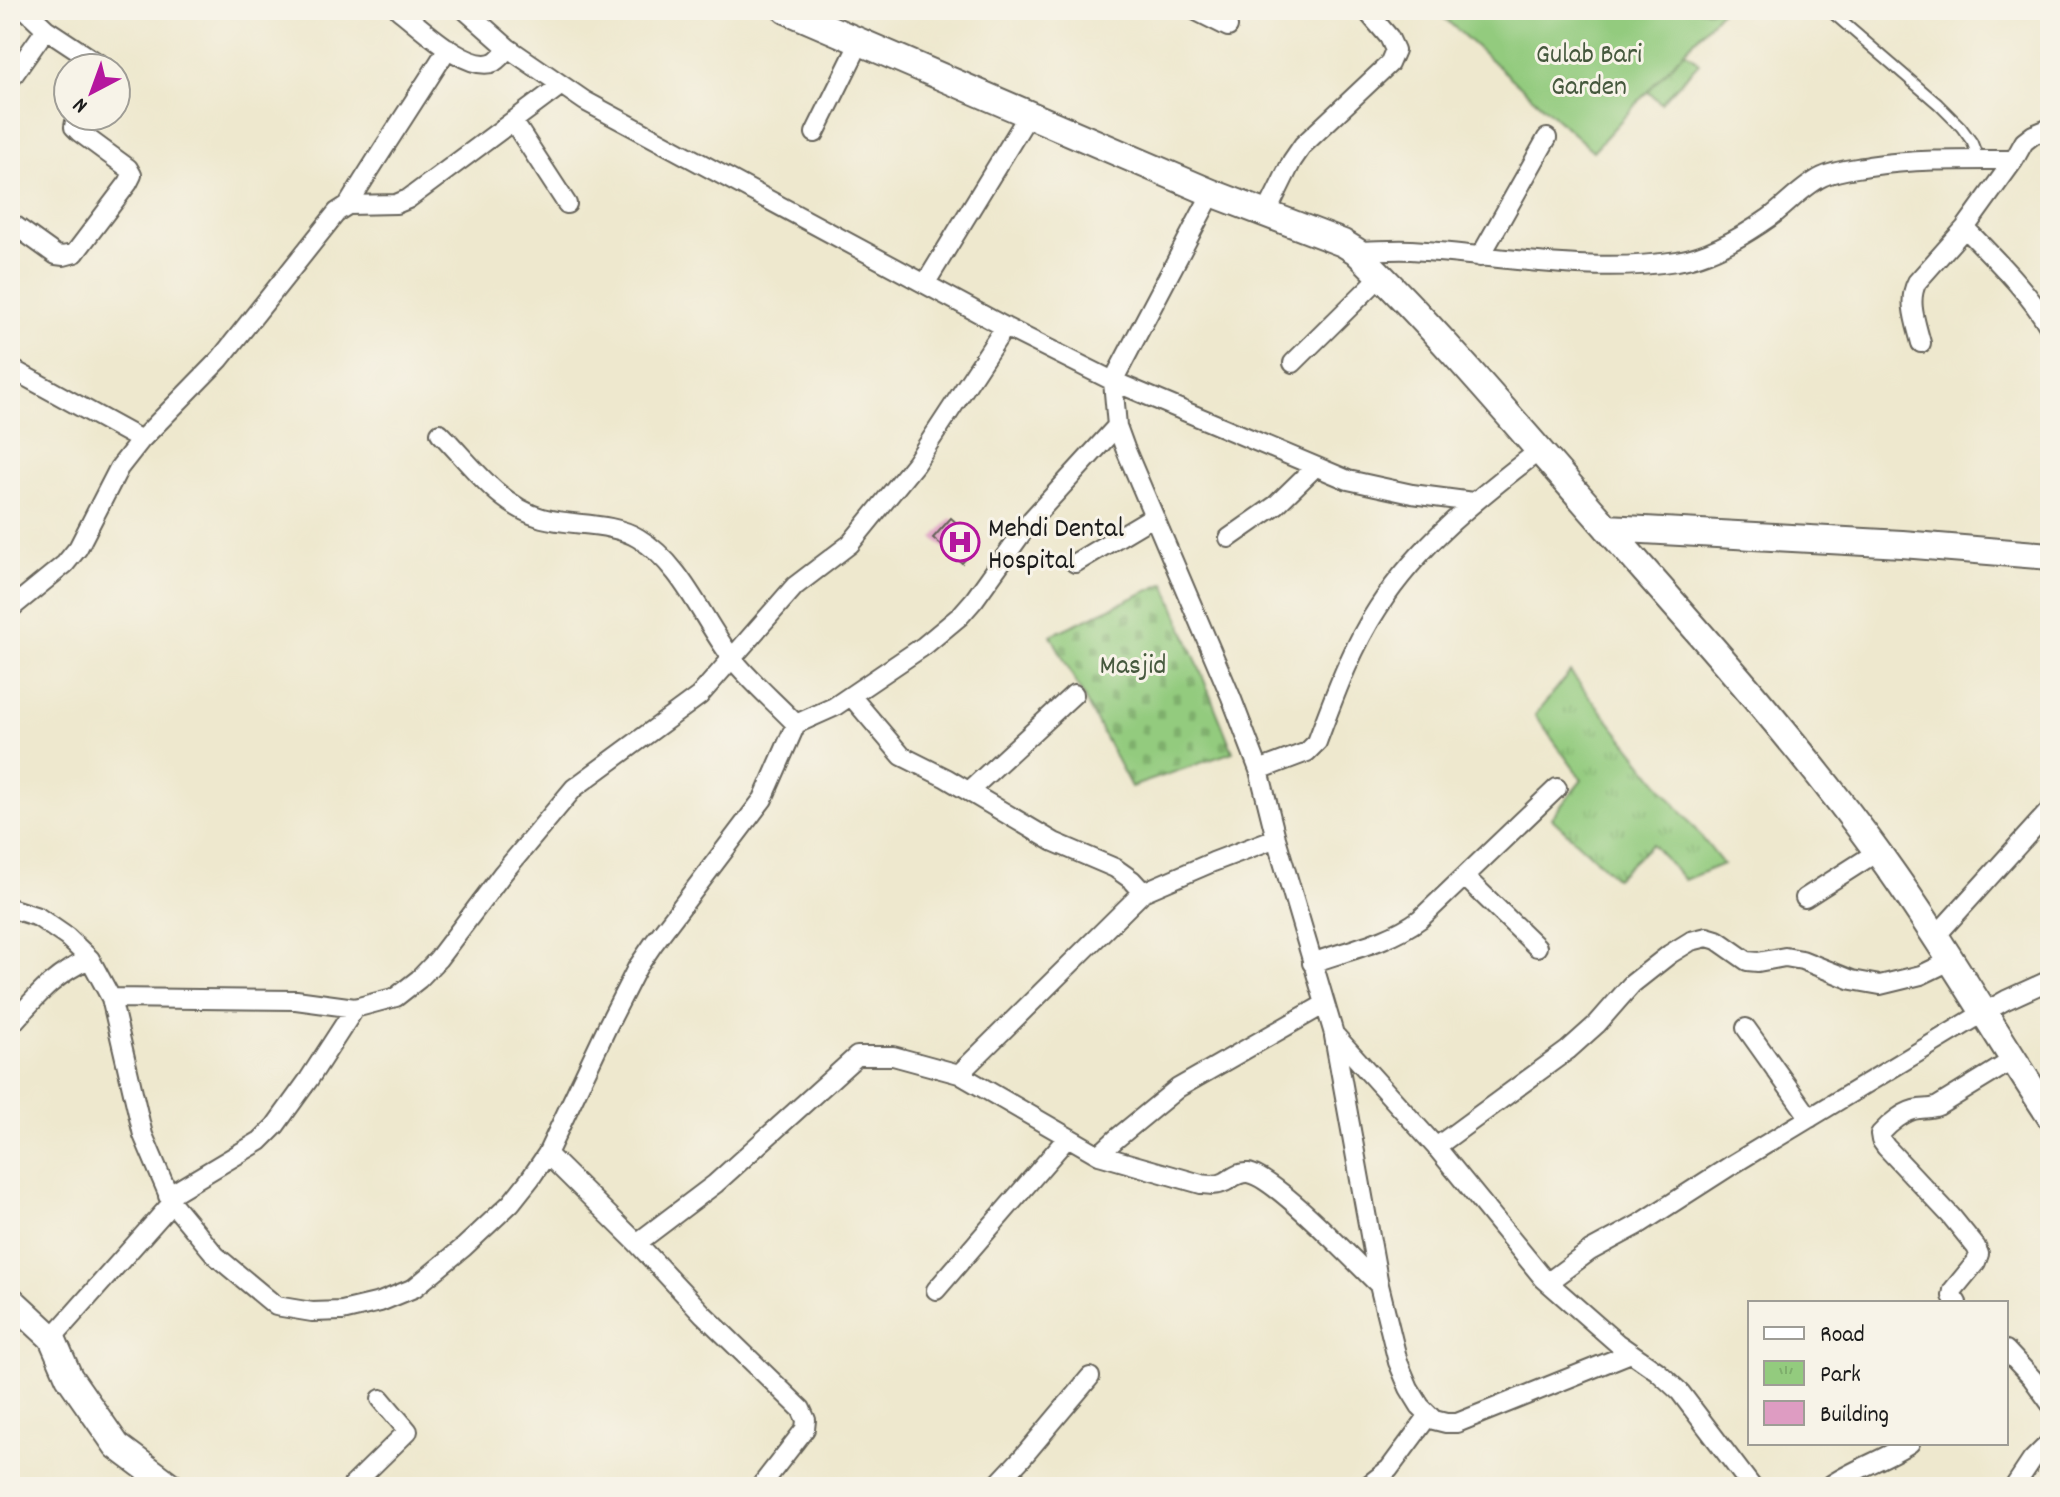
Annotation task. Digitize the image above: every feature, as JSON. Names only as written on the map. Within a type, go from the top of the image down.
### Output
[{"type":"main road","points":[[786,10],[1212,193],[1343,243],[1356,251],[1540,450],[1804,755],[1877,852],[1935,937],[2050,1116]]},
{"type":"main road","points":[[1607,528],[1902,544],[2050,556]]},
{"type":"main road","points":[[10,1299],[52,1338],[69,1377],[117,1446],[172,1487]]},
{"type":"street","points":[[26,10],[46,29],[81,52]]},
{"type":"street","points":[[399,10],[466,60],[479,64],[492,63],[508,48]]},
{"type":"street","points":[[465,10],[508,48],[560,86],[1005,327],[1113,381],[1348,480],[1377,488],[1473,502]]},
{"type":"street","points":[[1194,10],[1228,27]]},
{"type":"street","points":[[1266,214],[1303,145],[1389,64],[1395,50],[1389,37],[1366,10]]},
{"type":"street","points":[[10,80],[46,29]]},
{"type":"street","points":[[815,133],[860,42]]},
{"type":"street","points":[[10,609],[65,564],[78,548],[119,468],[141,440],[220,359],[337,212],[348,205],[448,48]]},
{"type":"street","points":[[348,205],[396,204],[408,199],[560,86]]},
{"type":"street","points":[[925,284],[1029,114]]},
{"type":"street","points":[[513,121],[567,204]]},
{"type":"street","points":[[1921,343],[1911,300],[1917,282],[1965,228],[2024,142],[2050,128]]},
{"type":"street","points":[[10,222],[56,255],[75,253],[132,175],[128,168],[79,132]]},
{"type":"street","points":[[1480,257],[1547,138]]},
{"type":"street","points":[[1356,251],[1409,250],[1551,264],[1610,266],[1676,261],[1703,255],[1730,242],[1769,218],[1822,177],[1887,164],[2014,160]]},
{"type":"street","points":[[1212,193],[1113,381],[1117,426],[1226,683],[1259,770],[1334,1034],[1379,1285],[1398,1362],[1420,1406],[1434,1420],[1457,1423],[1631,1353]]},
{"type":"street","points":[[1965,228],[2021,286],[2050,328]]},
{"type":"street","points":[[1293,363],[1381,276]]},
{"type":"street","points":[[111,998],[296,1000],[355,1008],[396,997],[438,959],[503,873],[574,788],[699,696],[795,586],[850,544],[915,464],[1005,327]]},
{"type":"street","points":[[10,368],[141,440]]},
{"type":"street","points":[[10,908],[38,917],[67,937],[90,959],[111,998],[143,1135],[170,1200],[216,1256],[276,1306],[312,1312],[342,1311],[380,1302],[414,1288],[511,1203],[547,1154],[637,968],[763,799],[796,724],[851,696],[924,646],[960,616],[1032,519],[1117,426]]},
{"type":"street","points":[[440,433],[500,495],[522,509],[542,518],[612,528],[648,545],[680,579],[733,659],[796,724]]},
{"type":"street","points":[[1259,770],[1307,752],[1317,742],[1352,656],[1377,609],[1406,570],[1473,502],[1540,450]]},
{"type":"street","points":[[1229,538],[1276,505],[1315,467]]},
{"type":"street","points":[[1075,563],[1154,516]]},
{"type":"street","points":[[969,791],[1074,694]]},
{"type":"street","points":[[851,696],[902,756],[969,791],[1054,842],[1115,868],[1143,892]]},
{"type":"street","points":[[1312,963],[1406,929],[1557,788]]},
{"type":"street","points":[[1935,937],[2050,810]]},
{"type":"street","points":[[959,1074],[1143,892],[1276,838]]},
{"type":"street","points":[[1805,898],[1877,852]]},
{"type":"street","points":[[1465,877],[1537,947]]},
{"type":"street","points":[[1436,1147],[1568,1050],[1597,1024],[1632,984],[1691,941],[1707,937],[1717,940],[1747,961],[1785,957],[1802,960],[1852,980],[1880,985],[1921,975],[1950,961]]},
{"type":"street","points":[[10,1026],[42,990],[70,967],[90,959]]},
{"type":"street","points":[[1548,1282],[1590,1251],[1638,1225],[1983,1013],[2050,980]]},
{"type":"street","points":[[1099,1155],[1178,1088],[1325,1004]]},
{"type":"street","points":[[52,1338],[170,1200],[260,1141],[275,1126],[355,1008]]},
{"type":"street","points":[[1746,1028],[1810,1118]]},
{"type":"street","points":[[1334,1034],[1436,1147],[1548,1282],[1617,1343],[1657,1371],[1680,1392],[1752,1487]]},
{"type":"street","points":[[637,1243],[715,1184],[857,1056],[893,1056],[959,1074],[1099,1155],[1201,1184],[1224,1183],[1237,1174],[1248,1173],[1258,1177],[1294,1203],[1379,1285]]},
{"type":"street","points":[[1956,1301],[1953,1290],[1976,1262],[1979,1254],[1976,1247],[1886,1147],[1880,1134],[1913,1110],[1938,1106],[2013,1060]]},
{"type":"street","points":[[936,1290],[1068,1137]]},
{"type":"street","points":[[547,1154],[801,1409],[806,1420],[805,1429],[760,1487]]},
{"type":"street","points":[[2008,1352],[2050,1403]]},
{"type":"street","points":[[995,1487],[1090,1377]]},
{"type":"street","points":[[351,1487],[408,1431],[381,1399]]},
{"type":"street","points":[[1366,1487],[1389,1469],[1429,1415]]},
{"type":"street","points":[[2014,1487],[2032,1460],[2050,1442]]},
{"type":"street","points":[[1828,1487],[1897,1446]]},
{"type":"lane","points":[[1829,10],[1961,127],[1972,142],[1979,160]]},
{"type":"green space","name":"Gulab Bari Garden","points":[[1435,10],[1722,10],[1593,151]]},
{"type":"green space","points":[[1648,19],[1699,63],[1661,103],[1611,60]]},
{"type":"green space","name":"Masjid","points":[[1165,583],[1233,752],[1131,787],[1051,635]]},
{"type":"green space","points":[[1570,672],[1723,864],[1684,880],[1652,844],[1616,878],[1551,818],[1582,780],[1535,715]]},
{"type":"building","points":[[951,518],[979,543],[962,563],[933,538]]},
{"type":"place","name":"Mehdi Dental Hospital","points":[[960,542]]}]
